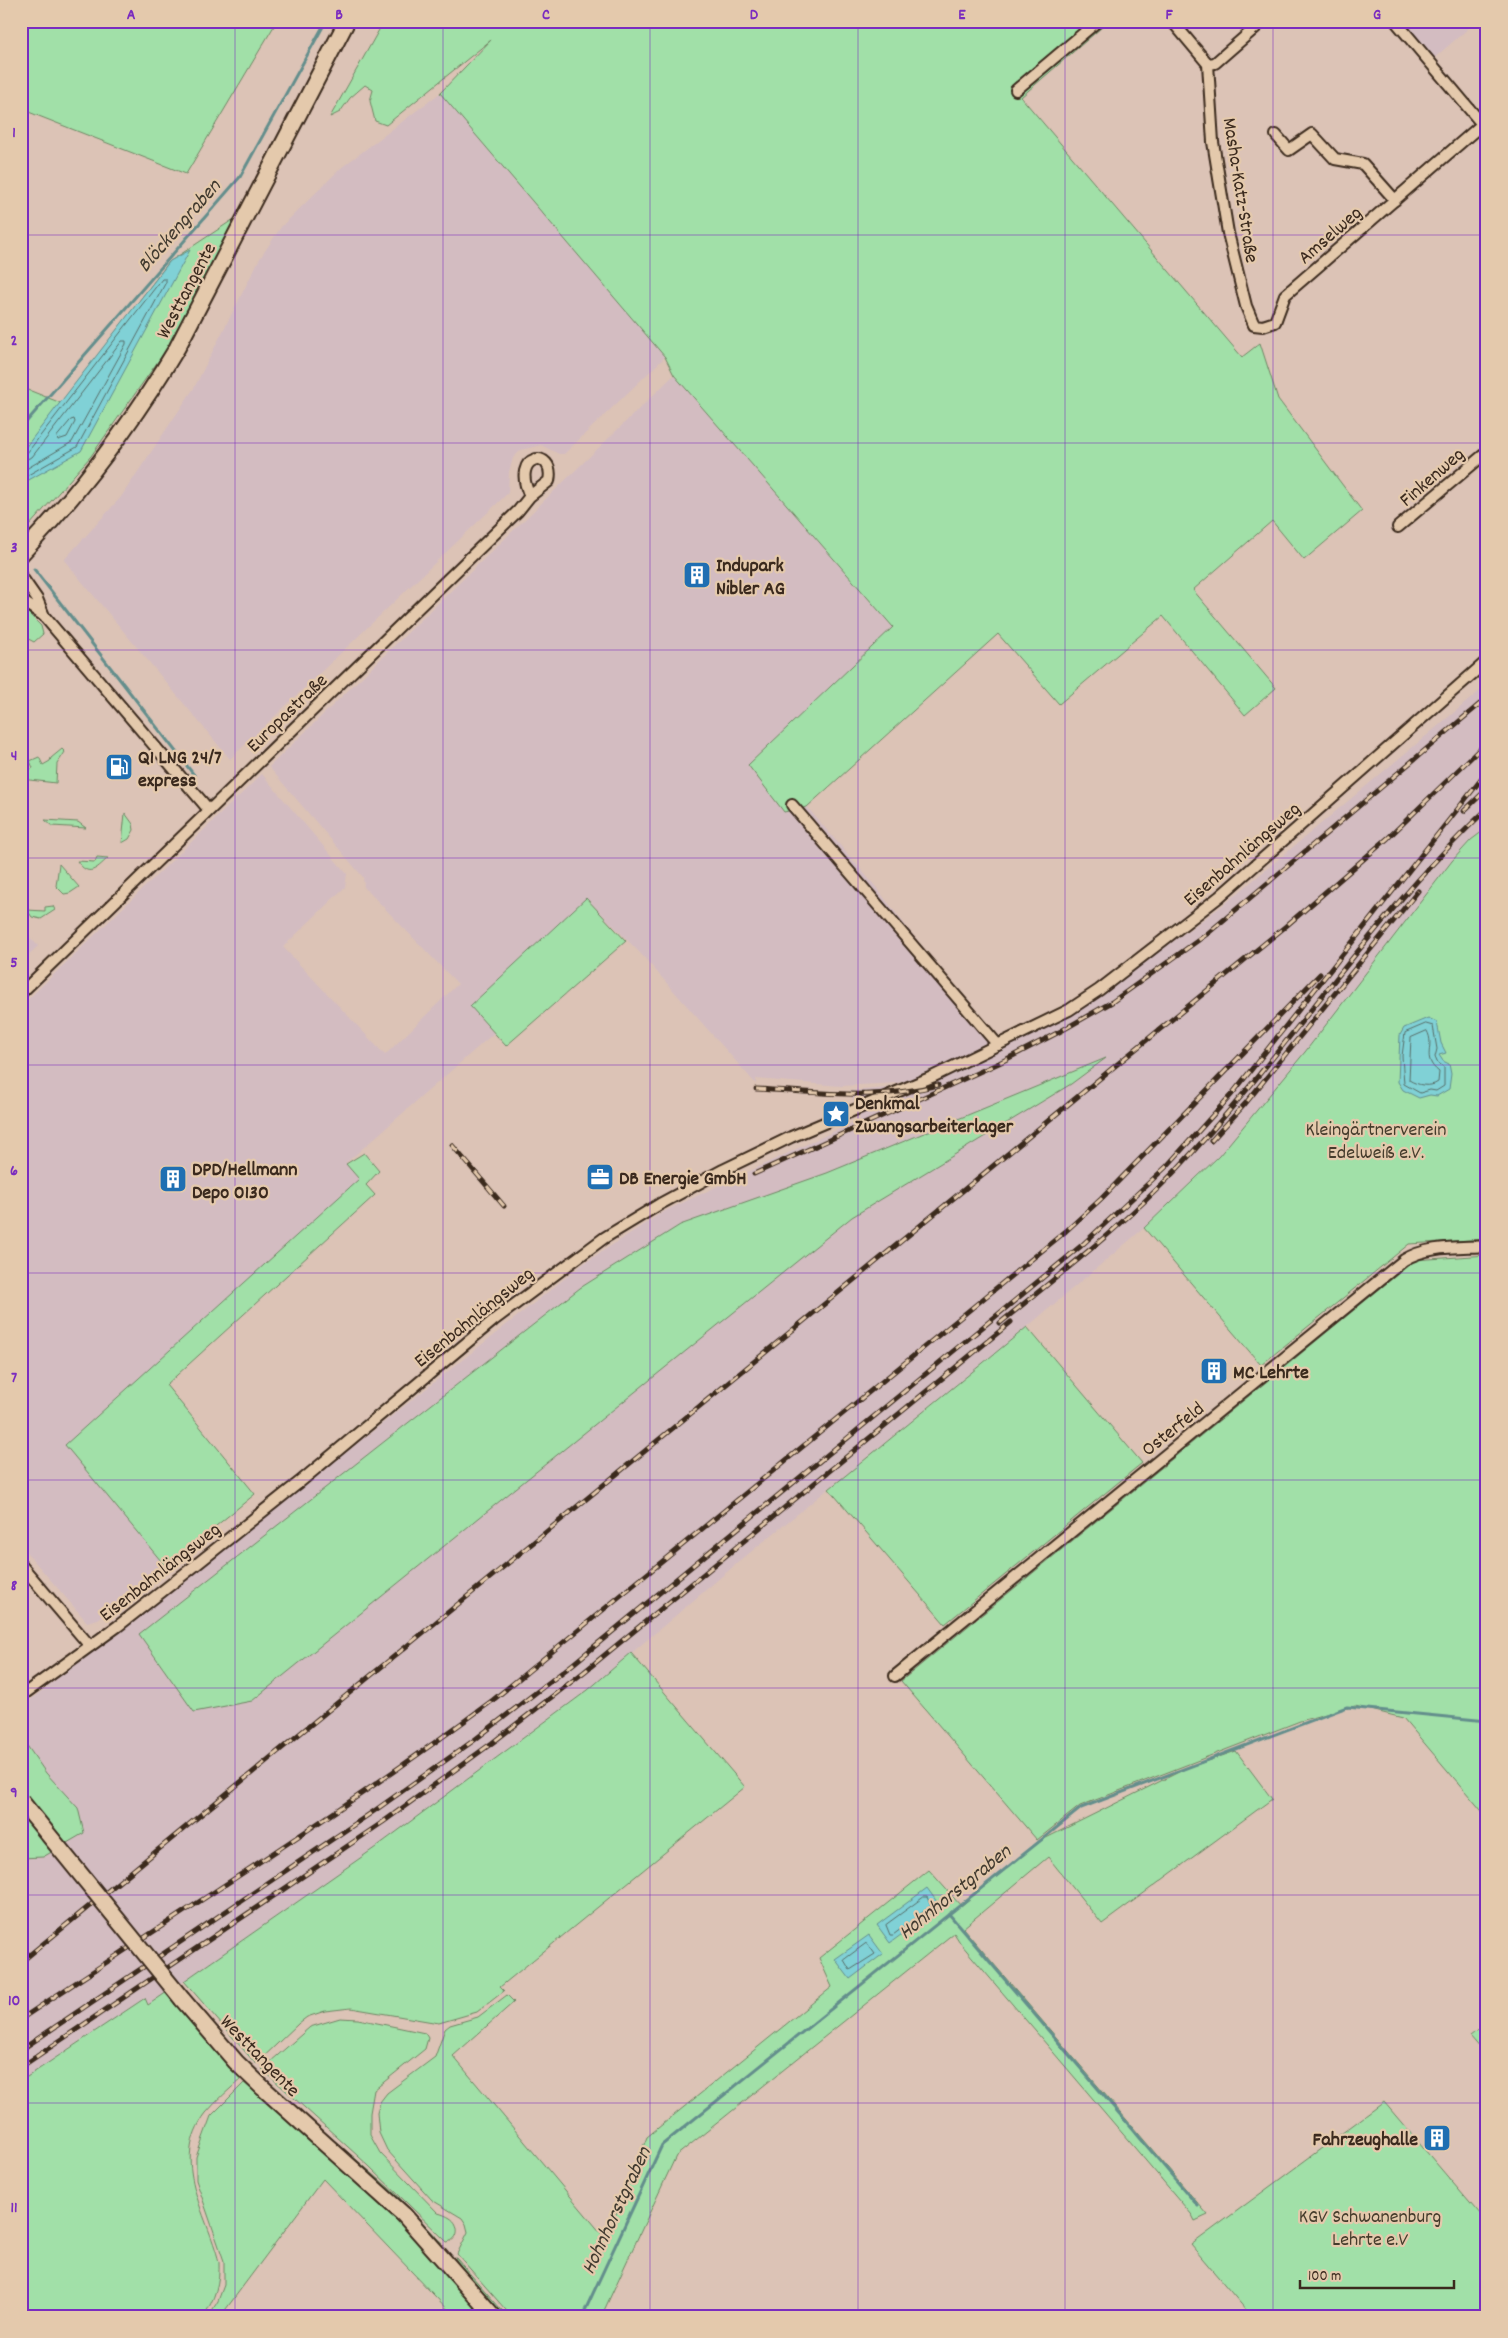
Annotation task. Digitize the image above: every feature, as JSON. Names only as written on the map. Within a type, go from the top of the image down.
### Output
[{"type":"main road","name":"Westtangente","points":[[21,554],[93,472],[149,396],[182,339],[346,21]]},
{"type":"main road","name":"Westtangente","points":[[21,1801],[182,1999],[236,2062],[404,2214],[494,2317]]},
{"type":"street","points":[[1016,90],[1098,21]]},
{"type":"street","points":[[1172,21],[1208,64],[1216,63],[1263,21]]},
{"type":"street","points":[[1397,24],[1484,122]]},
{"type":"street","name":"Masha-Katz-Straße","points":[[1208,64],[1213,142],[1228,233],[1246,306],[1254,325],[1263,326],[1275,322],[1285,295]]},
{"type":"street","name":"Amselweg","points":[[1285,295],[1484,122]]},
{"type":"street","points":[[1276,135],[1289,150],[1312,134],[1335,159],[1363,164],[1395,200]]},
{"type":"street","name":"Finkenweg","points":[[1398,527],[1487,452]]},
{"type":"street","name":"Europastraße","points":[[21,993],[518,511],[530,496]]},
{"type":"street","points":[[21,576],[37,599],[44,616]]},
{"type":"street","points":[[21,600],[44,616],[209,810]]},
{"type":"street","name":"Eisenbahnlängsweg","points":[[21,1696],[90,1646],[294,1487],[494,1320],[604,1238],[660,1204],[765,1149],[932,1077],[1069,1010],[1160,944],[1240,878],[1487,661]]},
{"type":"street","points":[[792,805],[998,1045]]},
{"type":"street","name":"Osterfeld","points":[[894,1676],[1404,1260],[1415,1253],[1427,1250],[1487,1246]]},
{"type":"street","points":[[21,1565],[90,1646]]},
{"type":"shaded area","points":[[1401,21],[1477,21],[1433,59]]},
{"type":"shaded area","points":[[440,93],[665,357],[564,454],[559,454],[541,445],[521,450],[513,458],[509,472],[508,493],[230,759],[64,560],[121,497],[194,388],[259,260],[281,227],[341,168]]},
{"type":"shaded area","points":[[674,375],[894,628],[748,765],[784,812],[807,807],[876,887],[968,1007],[992,1044],[926,1075],[897,1083],[841,1086],[756,1079],[756,1084],[641,954],[587,899],[471,1006],[494,1033],[346,1163],[360,1179],[66,1445],[168,1567],[98,1619],[87,1622],[21,1546],[21,1006],[262,774],[347,874],[345,887],[283,947],[385,1055],[458,984],[364,887],[363,877],[269,767]]},
{"type":"shaded area","points":[[1487,685],[1487,827],[1471,840],[1452,861],[1305,1052],[1219,1156],[1144,1228],[1027,1327],[741,1560],[588,1690],[376,1847],[192,1976],[148,2005],[145,1998],[21,2081],[21,1707],[290,1497],[583,1264],[663,1212],[860,1119],[850,1091],[900,1087],[1004,1047],[1077,1011],[1226,903]]},
{"type":"shaded area","points":[[21,928],[38,946],[21,962]]},
{"type":"green space","points":[[21,21],[277,21],[186,174],[21,109]]},
{"type":"green space","points":[[384,21],[1109,21],[1021,97],[1242,357],[1260,343],[1278,399],[1362,511],[1304,560],[1272,521],[1193,590],[1276,688],[1245,715],[1163,616],[1059,704],[998,634],[807,807],[784,812],[748,765],[893,627],[674,375],[665,357],[440,93],[491,40],[386,125],[375,121],[370,101],[373,90],[365,85],[350,98],[340,112],[330,117]]},
{"type":"green space","points":[[243,213],[178,333],[91,456],[21,535],[21,387],[61,403],[169,262]]},
{"type":"green space","points":[[21,606],[41,626],[43,634],[34,642],[21,635]]},
{"type":"green space","points":[[62,749],[65,752],[57,764],[56,783],[21,779],[21,774],[33,768],[30,761],[39,757],[43,765]]},
{"type":"green space","points":[[125,813],[133,824],[134,830],[129,839],[122,843]]},
{"type":"green space","points":[[45,820],[78,822],[86,828],[52,826]]},
{"type":"green space","name":"Kleingärtnerverein Edelweiß e.V.","points":[[1487,828],[1487,1239],[1409,1244],[1261,1365],[1144,1228],[1219,1156],[1305,1052],[1452,861],[1471,840]]},
{"type":"green space","points":[[97,857],[108,858],[100,866],[92,870],[85,869],[77,861],[95,862]]},
{"type":"green space","points":[[59,864],[79,887],[70,893],[64,894],[56,886]]},
{"type":"green space","points":[[586,898],[626,941],[506,1046],[470,1006]]},
{"type":"green space","points":[[53,906],[55,910],[41,919],[32,917],[27,910],[45,911],[45,907]]},
{"type":"green space","points":[[1106,1058],[1071,1084],[852,1217],[252,1701],[194,1712],[139,1634],[580,1288],[680,1225],[827,1173]]},
{"type":"green space","points":[[364,1153],[379,1171],[366,1185],[375,1195],[166,1385],[255,1494],[166,1567],[65,1445],[359,1179],[346,1164]]},
{"type":"green space","points":[[1487,1255],[1487,1817],[1403,1718],[1355,1706],[1300,1721],[1080,1806],[1037,1840],[901,1681],[1415,1260]]},
{"type":"green space","points":[[1027,1327],[1142,1463],[945,1624],[829,1489]]},
{"type":"green space","points":[[631,1653],[745,1787],[500,1987],[504,1991],[477,2012],[439,2023],[351,2008],[325,2011],[307,2017],[255,2063],[184,1981],[376,1847],[588,1690]]},
{"type":"green space","points":[[21,1737],[46,1773],[78,1808],[84,1833],[43,1857],[21,1858]]},
{"type":"green space","points":[[1236,1751],[1272,1799],[1102,1924],[1048,1857],[963,1928],[1208,2215],[1195,2221],[1192,2215],[961,1944],[954,1933],[676,2156],[601,2317],[512,2317],[457,2254],[468,2232],[462,2218],[432,2200],[387,2150],[379,2133],[377,2113],[380,2102],[387,2093],[435,2057],[445,2029],[450,2025],[478,2017],[507,1995],[514,2002],[453,2056],[606,2239],[647,2137],[832,1987],[819,1958],[929,1870],[961,1906],[1040,1841],[1187,1768]]},
{"type":"green space","points":[[167,1992],[242,2078],[206,2113],[195,2131],[191,2150],[194,2187],[219,2262],[218,2284],[211,2304],[203,2317],[26,2317],[21,2311],[21,2081],[145,1998],[148,2005]]},
{"type":"green space","points":[[340,2018],[358,2019],[425,2033],[428,2038],[425,2049],[374,2090],[370,2113],[370,2135],[380,2153],[438,2213],[456,2224],[457,2232],[451,2241],[447,2242],[369,2166],[262,2069],[310,2027]]},
{"type":"green space","points":[[1487,2023],[1487,2056],[1470,2036]]},
{"type":"green space","points":[[244,2083],[379,2198],[487,2317],[455,2317],[323,2179],[220,2317],[208,2317],[218,2301],[224,2285],[224,2261],[196,2180],[196,2157],[211,2116]]},
{"type":"green space","points":[[273,2087],[396,2194],[442,2243],[434,2238]]},
{"type":"green space","name":"KGV Schwanenburg Lehrte e.V","points":[[1384,2102],[1487,2223],[1487,2317],[1252,2317],[1191,2245]]},
{"type":"green space","points":[[455,2258],[508,2317],[501,2317],[463,2271]]},
{"type":"water","points":[[190,250],[81,451],[25,482],[21,487],[21,453],[170,261]]},
{"type":"water","points":[[1428,1018],[1437,1022],[1441,1043],[1446,1053],[1439,1055],[1443,1061],[1449,1064],[1451,1074],[1449,1089],[1437,1096],[1430,1095],[1419,1098],[1403,1090],[1398,1082],[1400,1035],[1404,1028]]},
{"type":"water","points":[[927,1888],[940,1906],[890,1943],[877,1925]]},
{"type":"water","points":[[869,1935],[883,1954],[850,1979],[835,1959]]},
{"type":"waterway","name":"Blöckengraben","points":[[21,428],[240,177],[326,21]]},
{"type":"waterway","points":[[34,569],[194,775]]},
{"type":"waterway","name":"Hohnhorstgraben","points":[[582,2317],[662,2145],[1081,1808],[1347,1707],[1487,1721]]},
{"type":"waterway","points":[[949,1914],[1198,2206]]},
{"type":"railway","points":[[754,1174],[999,1063],[1112,1002],[1207,934],[1487,698]]},
{"type":"railway","points":[[21,1962],[1286,926],[1388,838],[1487,742]]},
{"type":"railway","points":[[21,2050],[377,1809],[473,1741],[573,1664],[1081,1246],[1167,1166],[1232,1094],[1487,772]]},
{"type":"railway","points":[[1464,811],[1487,789]]},
{"type":"railway","points":[[1000,1323],[1113,1230],[1177,1169],[1255,1080],[1405,895],[1487,809]]},
{"type":"railway","points":[[1211,1141],[1245,1104],[1418,891]]},
{"type":"railway","points":[[21,2019],[318,1823],[493,1700],[1066,1231],[1101,1199],[1320,974]]},
{"type":"railway","points":[[756,1089],[869,1094],[892,1093],[938,1085]]},
{"type":"railway","points":[[452,1145],[504,1206]]},
{"type":"railway","points":[[21,2067],[383,1822],[492,1743],[584,1672],[1011,1322]]},
{"type":"place","name":"Indupark Nibler AG","points":[[697,575]]},
{"type":"place","name":"Q1 LNG 24/7 express","points":[[119,767]]},
{"type":"place","name":"Denkmal Zwangsarbeiterlager","points":[[836,1114]]},
{"type":"place","name":"DB Energie GmbH","points":[[600,1177]]},
{"type":"place","name":"DPD/Hellmann Depo 0130","points":[[173,1179]]},
{"type":"place","name":"MC Lehrte","points":[[1214,1371]]},
{"type":"place","name":"Fahrzeughalle","points":[[1437,2138]]}]
